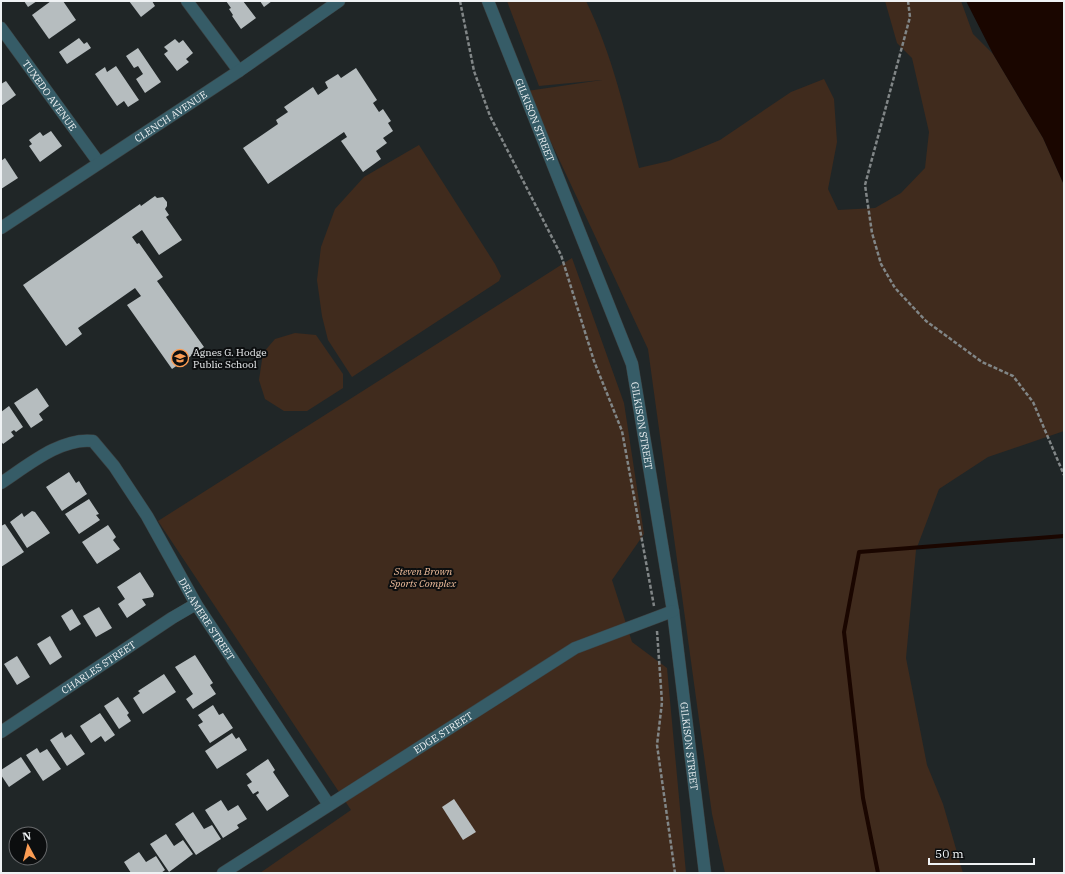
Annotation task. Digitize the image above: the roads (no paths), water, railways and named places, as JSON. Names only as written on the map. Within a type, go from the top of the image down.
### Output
[{"type":"street","points":[[187,1],[239,71]]},
{"type":"street","name":"CLENCH AVENUE","points":[[1,228],[239,71],[339,1]]},
{"type":"street","name":"GILKISON STREET","points":[[488,1],[632,364],[672,611],[705,873]]},
{"type":"street","name":"TUXEDO AVENUE","points":[[1,28],[98,163]]},
{"type":"street","name":"DELAMERE STREET","points":[[1,483],[42,456],[66,444],[83,439],[93,440],[114,466],[147,516],[196,604],[329,805]]},
{"type":"street","name":"CHARLES STREET","points":[[1,732],[172,618],[196,604]]},
{"type":"street","name":"EDGE STREET","points":[[223,873],[575,648],[672,611]]},
{"type":"waterway","points":[[878,873],[863,798],[844,632],[859,552],[1064,536]]},
{"type":"place","name":"Agnes G. Hodge Public School","points":[[180,358]]},
{"type":"park label","name":"Steven Brown Sports Complex","points":[[423,576]]}]
